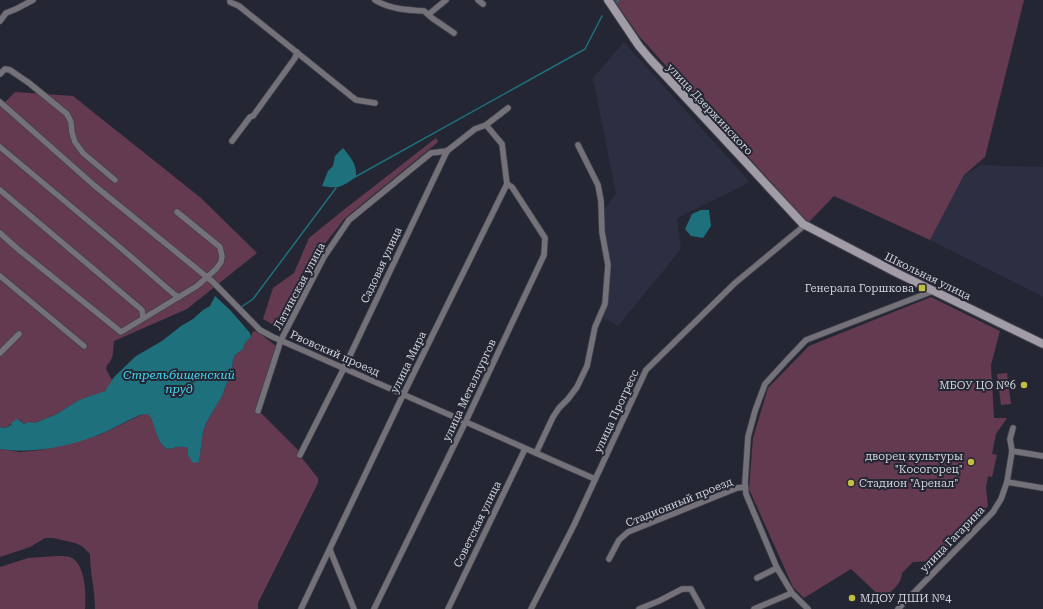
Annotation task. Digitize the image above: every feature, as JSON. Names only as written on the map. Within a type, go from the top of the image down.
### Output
[{"type":"street","points":[[0,21],[6,13],[16,10],[33,0]]},
{"type":"street","points":[[375,0],[380,4],[405,10],[424,11],[454,33]]},
{"type":"street","points":[[428,14],[446,0]]},
{"type":"street","points":[[478,0],[483,4]]},
{"type":"street","name":"улица Дзержинского","points":[[608,0],[636,42],[650,59],[805,226]]},
{"type":"street","points":[[230,1],[239,6],[356,100],[375,102]]},
{"type":"street","points":[[232,141],[250,117],[253,116],[297,52]]},
{"type":"street","points":[[0,74],[5,69],[10,70],[29,83],[67,114],[71,122],[75,142],[83,153],[115,180]]},
{"type":"street","name":"Рвовский проезд","points":[[0,102],[95,186],[213,282],[260,330],[465,423],[595,479]]},
{"type":"street","name":"Садовая улица","points":[[300,455],[344,368],[447,151],[476,129],[486,125],[508,108]]},
{"type":"street","points":[[486,125],[502,144],[506,184]]},
{"type":"street","points":[[536,453],[558,408],[568,399],[577,386],[587,366],[595,327],[605,304],[608,265],[602,232],[601,201],[598,185],[578,145]]},
{"type":"street","points":[[0,147],[179,297]]},
{"type":"street","name":"Латинская улица","points":[[258,411],[281,340],[324,257],[349,220],[431,153],[447,151]]},
{"type":"street","name":"улица Мира","points":[[301,609],[506,184]]},
{"type":"street","name":"улица Металлургов","points":[[374,609],[465,423],[544,255],[545,238],[512,187],[506,184]]},
{"type":"street","points":[[0,190],[142,310],[144,318]]},
{"type":"street","points":[[0,233],[120,332],[197,286],[216,269],[221,262],[222,256],[220,247],[177,212]]},
{"type":"street","name":"Школьная улица","points":[[805,226],[933,291],[1043,344]]},
{"type":"street","name":"улица Прогресс","points":[[531,609],[574,524],[646,370],[735,282],[805,226]]},
{"type":"street","points":[[0,276],[84,346]]},
{"type":"street","points":[[808,609],[792,593],[777,568],[746,494],[745,487],[748,437],[765,384],[806,340],[933,291]]},
{"type":"street","points":[[0,353],[19,334]]},
{"type":"street","name":"улица Гагарина","points":[[898,609],[993,512],[1001,498],[1007,482],[1012,451],[1010,439],[1013,428]]},
{"type":"street","name":"Советская улица","points":[[448,609],[525,448]]},
{"type":"street","points":[[1012,451],[1043,456]]},
{"type":"street","points":[[1007,482],[1043,488]]},
{"type":"street","name":"Стадионный проезд","points":[[609,559],[619,540],[628,532],[738,488],[745,487]]},
{"type":"street","points":[[330,550],[354,609]]},
{"type":"street","points":[[756,578],[777,568]]},
{"type":"street","points":[[639,609],[660,601],[682,589],[691,589],[702,609]]},
{"type":"street","points":[[754,609],[792,593]]},
{"type":"shaded area","points":[[614,0],[1024,0],[985,157],[964,175],[930,240],[834,196],[808,223],[639,36]]},
{"type":"shaded area","points":[[624,42],[750,182],[677,218],[681,249],[618,326],[603,317],[607,307],[612,266],[606,240],[604,210],[616,194],[593,78]]},
{"type":"shaded area","points":[[15,92],[73,96],[201,198],[257,253],[187,309],[114,341],[112,357],[106,369],[112,380],[108,388],[102,393],[79,400],[57,414],[35,423],[29,422],[24,424],[19,419],[5,428],[0,427],[0,107]]},
{"type":"shaded area","points":[[436,138],[438,142],[345,218],[317,254],[279,328],[263,319],[273,288],[294,273],[309,238]]},
{"type":"shaded area","points":[[981,165],[1043,167],[1043,297],[930,240],[964,175]]},
{"type":"shaded area","points":[[931,297],[1000,331],[991,365],[994,418],[1007,418],[996,434],[992,454],[997,455],[992,477],[988,476],[986,488],[988,506],[933,561],[913,562],[902,573],[902,577],[898,584],[883,599],[851,569],[804,598],[793,587],[749,489],[753,438],[768,388],[809,346]]},
{"type":"shaded area","points":[[254,331],[258,332],[276,346],[257,409],[300,452],[301,457],[318,478],[318,483],[258,603],[258,609],[95,609],[90,554],[82,546],[53,538],[45,538],[30,547],[0,557],[0,449],[20,452],[41,450],[97,436],[147,413],[153,420],[160,440],[167,449],[180,447],[188,448],[188,455],[199,461],[203,432],[206,423],[222,396],[232,369],[235,355],[243,349],[245,343]]},
{"type":"shaded area","points":[[1007,373],[1011,404],[1001,405],[997,374]]},
{"type":"shaded area","points":[[57,556],[70,557],[75,560],[79,566],[84,580],[85,609],[0,609],[0,567],[28,558]]},
{"type":"water","points":[[343,148],[351,158],[356,168],[356,177],[337,187],[322,186],[328,171],[333,166],[335,156]]},
{"type":"water","points":[[701,210],[709,210],[711,226],[703,238],[691,236],[685,229],[692,214]]},
{"type":"water","name":"Стрельбищенский пруд","points":[[215,296],[231,311],[250,333],[251,337],[245,343],[243,349],[235,355],[232,369],[222,396],[206,423],[203,432],[199,462],[193,463],[188,455],[188,448],[180,447],[167,449],[162,445],[152,420],[147,414],[140,415],[96,436],[61,446],[25,451],[0,449],[0,427],[5,428],[18,419],[24,424],[29,422],[35,423],[57,414],[79,400],[105,391],[114,377],[136,356],[162,341],[181,326],[193,319],[210,306]]},
{"type":"waterway","points":[[615,3],[619,0]]},
{"type":"waterway","points":[[355,177],[585,49],[602,16]]},
{"type":"waterway","points":[[240,308],[253,299],[336,188]]},
{"type":"place","name":"Генерала Горшкова","points":[[922,288]]},
{"type":"place","name":"МБОУ ЦО №6","points":[[1024,385]]},
{"type":"place","name":"дворец культуры \"Косогорец\"","points":[[971,462]]},
{"type":"place","name":"Стадион \"Аренал\"","points":[[851,483]]},
{"type":"place","name":"МДОУ ДШИ №4","points":[[852,598]]}]
